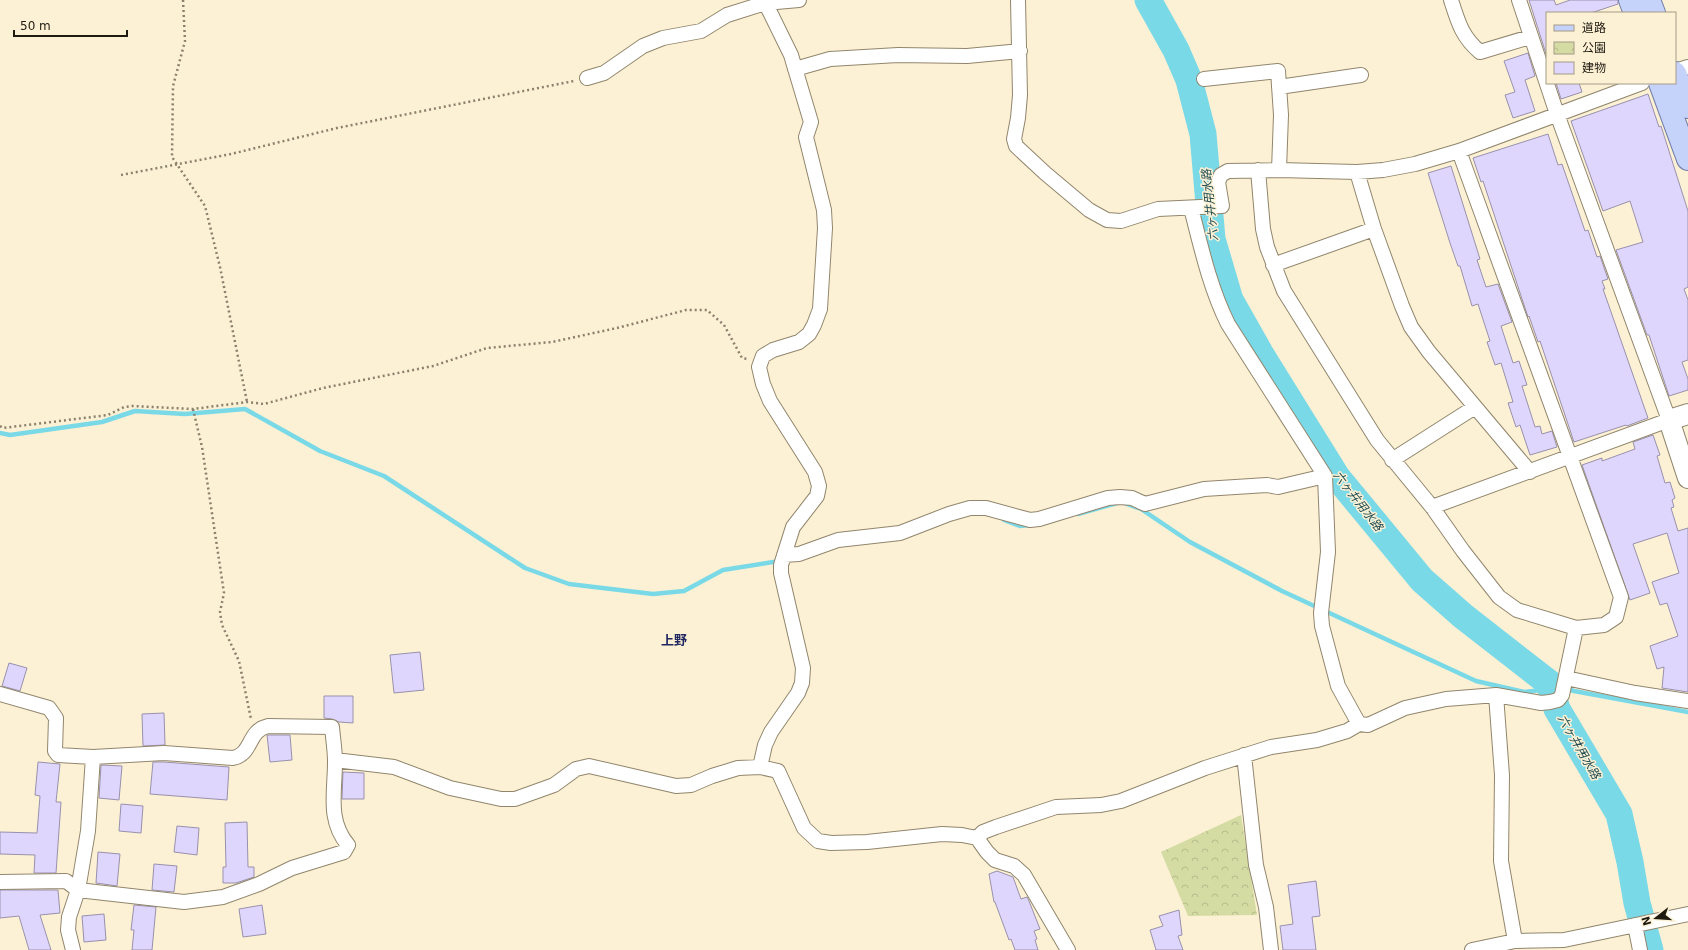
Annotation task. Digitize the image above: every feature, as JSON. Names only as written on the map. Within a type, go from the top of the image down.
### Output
[{"type":"main road","points":[[1630,0],[1635,12]]},
{"type":"main road","points":[[1650,0],[1654,12]]},
{"type":"main road","points":[[1676,75],[1688,107]]},
{"type":"main road","points":[[1660,84],[1688,159]]},
{"type":"street","points":[[587,78],[604,73],[643,46],[663,38],[701,31],[727,15],[765,2],[799,0]]},
{"type":"street","points":[[1018,0],[1020,96],[1014,139],[1016,146],[1089,210],[1107,220],[1121,221],[1158,209],[1222,206],[1218,182],[1221,175],[1228,171],[1279,170],[1357,172],[1383,170],[1415,164],[1459,151],[1639,84]]},
{"type":"street","points":[[1451,0],[1459,24],[1469,42],[1480,52],[1530,38]]},
{"type":"street","points":[[1518,0],[1546,83]]},
{"type":"street","points":[[760,767],[771,732],[798,693],[802,683],[803,668],[780,573],[793,527],[817,496],[819,486],[815,472],[770,401],[763,384],[759,367],[763,356],[773,350],[799,342],[809,334],[814,324],[820,309],[826,228],[824,210],[806,137],[811,122],[791,55],[765,2]]},
{"type":"street","points":[[795,69],[830,59],[898,55],[967,56],[1020,51]]},
{"type":"street","points":[[1676,72],[1688,66]]},
{"type":"street","points":[[1204,79],[1278,71],[1281,115],[1279,170]]},
{"type":"street","points":[[1279,87],[1361,75]]},
{"type":"street","points":[[1546,84],[1669,420],[1688,478]]},
{"type":"street","points":[[1258,170],[1263,229],[1273,265],[1284,291],[1377,440],[1392,460],[1432,507],[1463,551],[1499,597],[1517,610],[1576,628],[1604,625],[1616,617],[1621,597],[1459,151]]},
{"type":"street","points":[[1357,172],[1374,230],[1402,306],[1411,326],[1429,352],[1530,472]]},
{"type":"street","points":[[1202,207],[1205,261],[1219,306],[1228,324],[1325,476],[1328,552],[1322,608],[1322,626],[1338,686],[1359,724]]},
{"type":"street","points":[[1273,265],[1374,230]]},
{"type":"street","points":[[1392,460],[1475,407]]},
{"type":"street","points":[[1432,507],[1688,414]]},
{"type":"street","points":[[783,559],[838,540],[900,532],[970,508],[986,508],[1030,520],[1039,519],[1108,498],[1132,498],[1145,504],[1204,489],[1267,485],[1278,487],[1325,476]]},
{"type":"street","points":[[1560,691],[1576,628]]},
{"type":"street","points":[[977,838],[983,832],[996,826],[1056,807],[1102,805],[1121,801],[1205,768],[1244,755],[1271,747],[1317,740],[1347,731],[1359,724],[1368,725],[1405,708],[1439,701],[1496,695],[1541,703],[1560,691],[1635,693],[1688,701]]},
{"type":"street","points":[[0,694],[49,708],[56,718],[55,751],[58,755],[93,757],[164,753],[233,758],[240,756],[245,752],[254,733],[261,727],[332,728],[335,760],[335,824],[342,838],[348,845],[344,852],[292,868],[259,884],[223,897],[184,902],[78,890],[66,881],[0,882]]},
{"type":"street","points":[[1496,695],[1502,775],[1501,861],[1515,941]]},
{"type":"street","points":[[1244,755],[1256,865],[1266,908],[1272,950]]},
{"type":"street","points":[[73,950],[68,930],[69,917],[78,890],[88,831],[93,757]]},
{"type":"street","points":[[335,760],[394,767],[450,788],[501,799],[516,800],[554,785],[576,769],[589,766],[676,786],[691,785],[712,776],[738,768],[760,767],[778,771],[804,828],[818,841],[832,843],[867,842],[942,834],[962,834],[977,838],[995,860],[1014,866],[1024,875],[1068,950]]},
{"type":"street","points":[[1472,950],[1515,941],[1564,940],[1688,914]]},
{"type":"street","points":[[1640,950],[1641,924]]},
{"type":"path","points":[[183,0],[185,41],[173,86],[172,157],[179,164],[205,206],[220,267],[246,402]]},
{"type":"path","points":[[121,175],[231,154],[337,128],[587,78]]},
{"type":"path","points":[[0,426],[3,428],[108,415],[132,406],[193,410],[246,402],[264,404],[323,388],[433,366],[487,348],[552,342],[618,328],[686,310],[707,310],[724,325],[742,358],[761,362]]},
{"type":"path","points":[[193,410],[202,447],[224,593],[220,612],[222,625],[226,637],[234,649],[239,661],[254,733]]},
{"type":"green space","points":[[1241,815],[1257,915],[1188,916],[1161,852]]},
{"type":"building","points":[[1529,0],[1554,0],[1556,5],[1570,0],[1618,0],[1618,4],[1594,12],[1546,12],[1546,54]]},
{"type":"building","points":[[1528,53],[1535,76],[1525,80],[1535,111],[1513,118],[1505,95],[1515,92],[1504,61]]},
{"type":"building","points":[[1556,84],[1579,84],[1582,92],[1561,99]]},
{"type":"building","points":[[1648,94],[1659,127],[1661,126],[1688,211],[1688,287],[1684,289],[1688,300],[1688,360],[1682,362],[1688,379],[1688,390],[1669,396],[1649,335],[1647,335],[1616,250],[1643,242],[1630,201],[1603,211],[1571,121]]},
{"type":"building","points":[[1548,134],[1558,165],[1562,164],[1585,231],[1588,230],[1597,257],[1600,256],[1608,279],[1602,281],[1605,289],[1603,289],[1648,418],[1574,442],[1540,341],[1538,342],[1529,316],[1528,317],[1483,181],[1481,182],[1473,158]]},
{"type":"building","points":[[1451,166],[1480,259],[1477,260],[1486,287],[1498,284],[1512,322],[1501,326],[1513,363],[1519,361],[1527,385],[1522,386],[1535,427],[1540,426],[1542,434],[1552,431],[1557,447],[1530,455],[1520,425],[1516,427],[1508,403],[1513,402],[1501,363],[1495,365],[1487,342],[1490,341],[1478,304],[1472,306],[1428,173]]},
{"type":"building","points":[[1653,435],[1660,455],[1657,456],[1665,483],[1670,482],[1675,498],[1672,500],[1674,507],[1671,508],[1678,531],[1688,528],[1688,692],[1662,688],[1664,667],[1657,669],[1650,646],[1678,636],[1667,603],[1660,605],[1652,582],[1679,573],[1667,533],[1633,544],[1650,593],[1630,600],[1582,465],[1602,458],[1602,461],[1635,449],[1633,442]]},
{"type":"building","points":[[420,652],[424,690],[394,693],[390,655]]},
{"type":"building","points":[[9,663],[27,668],[20,691],[2,686]]},
{"type":"building","points":[[324,696],[353,696],[353,723],[339,722],[324,718]]},
{"type":"building","points":[[164,713],[165,745],[143,746],[142,714]]},
{"type":"building","points":[[267,735],[290,735],[292,760],[270,762]]},
{"type":"building","points":[[38,762],[60,764],[56,802],[61,802],[56,873],[34,873],[35,855],[0,854],[0,832],[37,833],[40,796],[35,795]]},
{"type":"building","points":[[153,762],[229,767],[227,800],[150,794]]},
{"type":"building","points":[[101,765],[122,766],[119,800],[99,798]]},
{"type":"building","points":[[343,772],[364,773],[364,799],[342,799]]},
{"type":"building","points":[[121,804],[143,806],[141,833],[119,831]]},
{"type":"building","points":[[247,822],[248,867],[254,867],[254,877],[236,883],[223,883],[223,867],[226,867],[225,823]]},
{"type":"building","points":[[177,826],[199,828],[197,855],[174,852]]},
{"type":"building","points":[[98,852],[120,854],[117,886],[96,883]]},
{"type":"building","points":[[154,864],[177,866],[174,892],[152,890]]},
{"type":"building","points":[[997,871],[1013,877],[1021,899],[1027,897],[1040,929],[1034,931],[1037,939],[1035,940],[1038,950],[1015,950],[1011,939],[1009,940],[994,902],[989,874]]},
{"type":"building","points":[[1316,881],[1320,916],[1312,917],[1316,950],[1283,950],[1280,926],[1293,924],[1288,885]]},
{"type":"building","points":[[0,890],[58,890],[60,913],[40,915],[51,950],[29,950],[19,916],[0,918]]},
{"type":"building","points":[[134,905],[156,907],[152,950],[132,950],[134,930],[131,930]]},
{"type":"building","points":[[262,905],[266,934],[243,937],[239,909]]},
{"type":"building","points":[[1179,910],[1182,935],[1178,936],[1183,950],[1156,950],[1150,930],[1163,926],[1159,916]]},
{"type":"building","points":[[104,914],[106,940],[84,942],[82,916]]},
{"type":"waterway","name":"六ヶ井用水路","points":[[1148,0],[1176,50],[1189,80],[1203,134],[1212,239],[1230,300],[1260,353],[1337,477],[1422,580],[1463,616],[1549,683],[1557,709],[1619,814],[1630,862],[1637,903],[1650,950]]},
{"type":"waterway","points":[[0,433],[10,435],[102,422],[135,411],[185,414],[245,409],[320,451],[384,476],[525,568],[569,584],[653,594],[684,591],[723,570],[780,561]]},
{"type":"waterway","points":[[1078,514],[1117,503]]},
{"type":"waterway","points":[[1124,503],[1141,509],[1190,542],[1282,591],[1476,681],[1524,692],[1551,689]]},
{"type":"waterway","points":[[1004,520],[1020,526],[1030,525]]},
{"type":"waterway","points":[[1549,683],[1574,691],[1688,712]]},
{"type":"district","name":"上野","points":[[674,640]]}]
